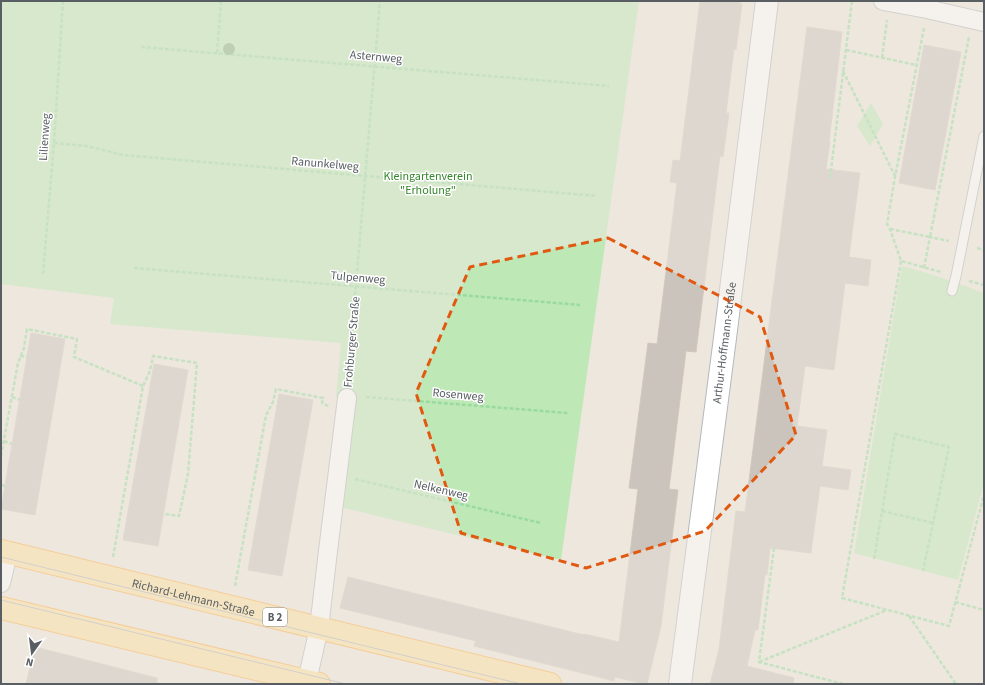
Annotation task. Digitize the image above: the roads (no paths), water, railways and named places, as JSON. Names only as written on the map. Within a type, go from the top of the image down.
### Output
[{"type":"main road","name":"Richard-Lehmann-Straße","points":[[5,552],[550,684]]},
{"type":"main road","points":[[1,608],[313,683]]},
{"type":"street","name":"Arthur-Hoffmann-Straße","points":[[680,684],[726,332],[766,1]]},
{"type":"street","points":[[883,1],[984,22]]},
{"type":"street","points":[[313,683],[346,402]]},
{"type":"street","points":[[1,582],[5,552]]},
{"type":"lane","points":[[952,291],[984,136]]},
{"type":"tram line","points":[[1,557],[521,684]]},
{"type":"tram line","points":[[1,600],[346,684]]},
{"type":"park label","name":"Kleingartenverein \"Erholung\"","points":[[428,183]]}]
